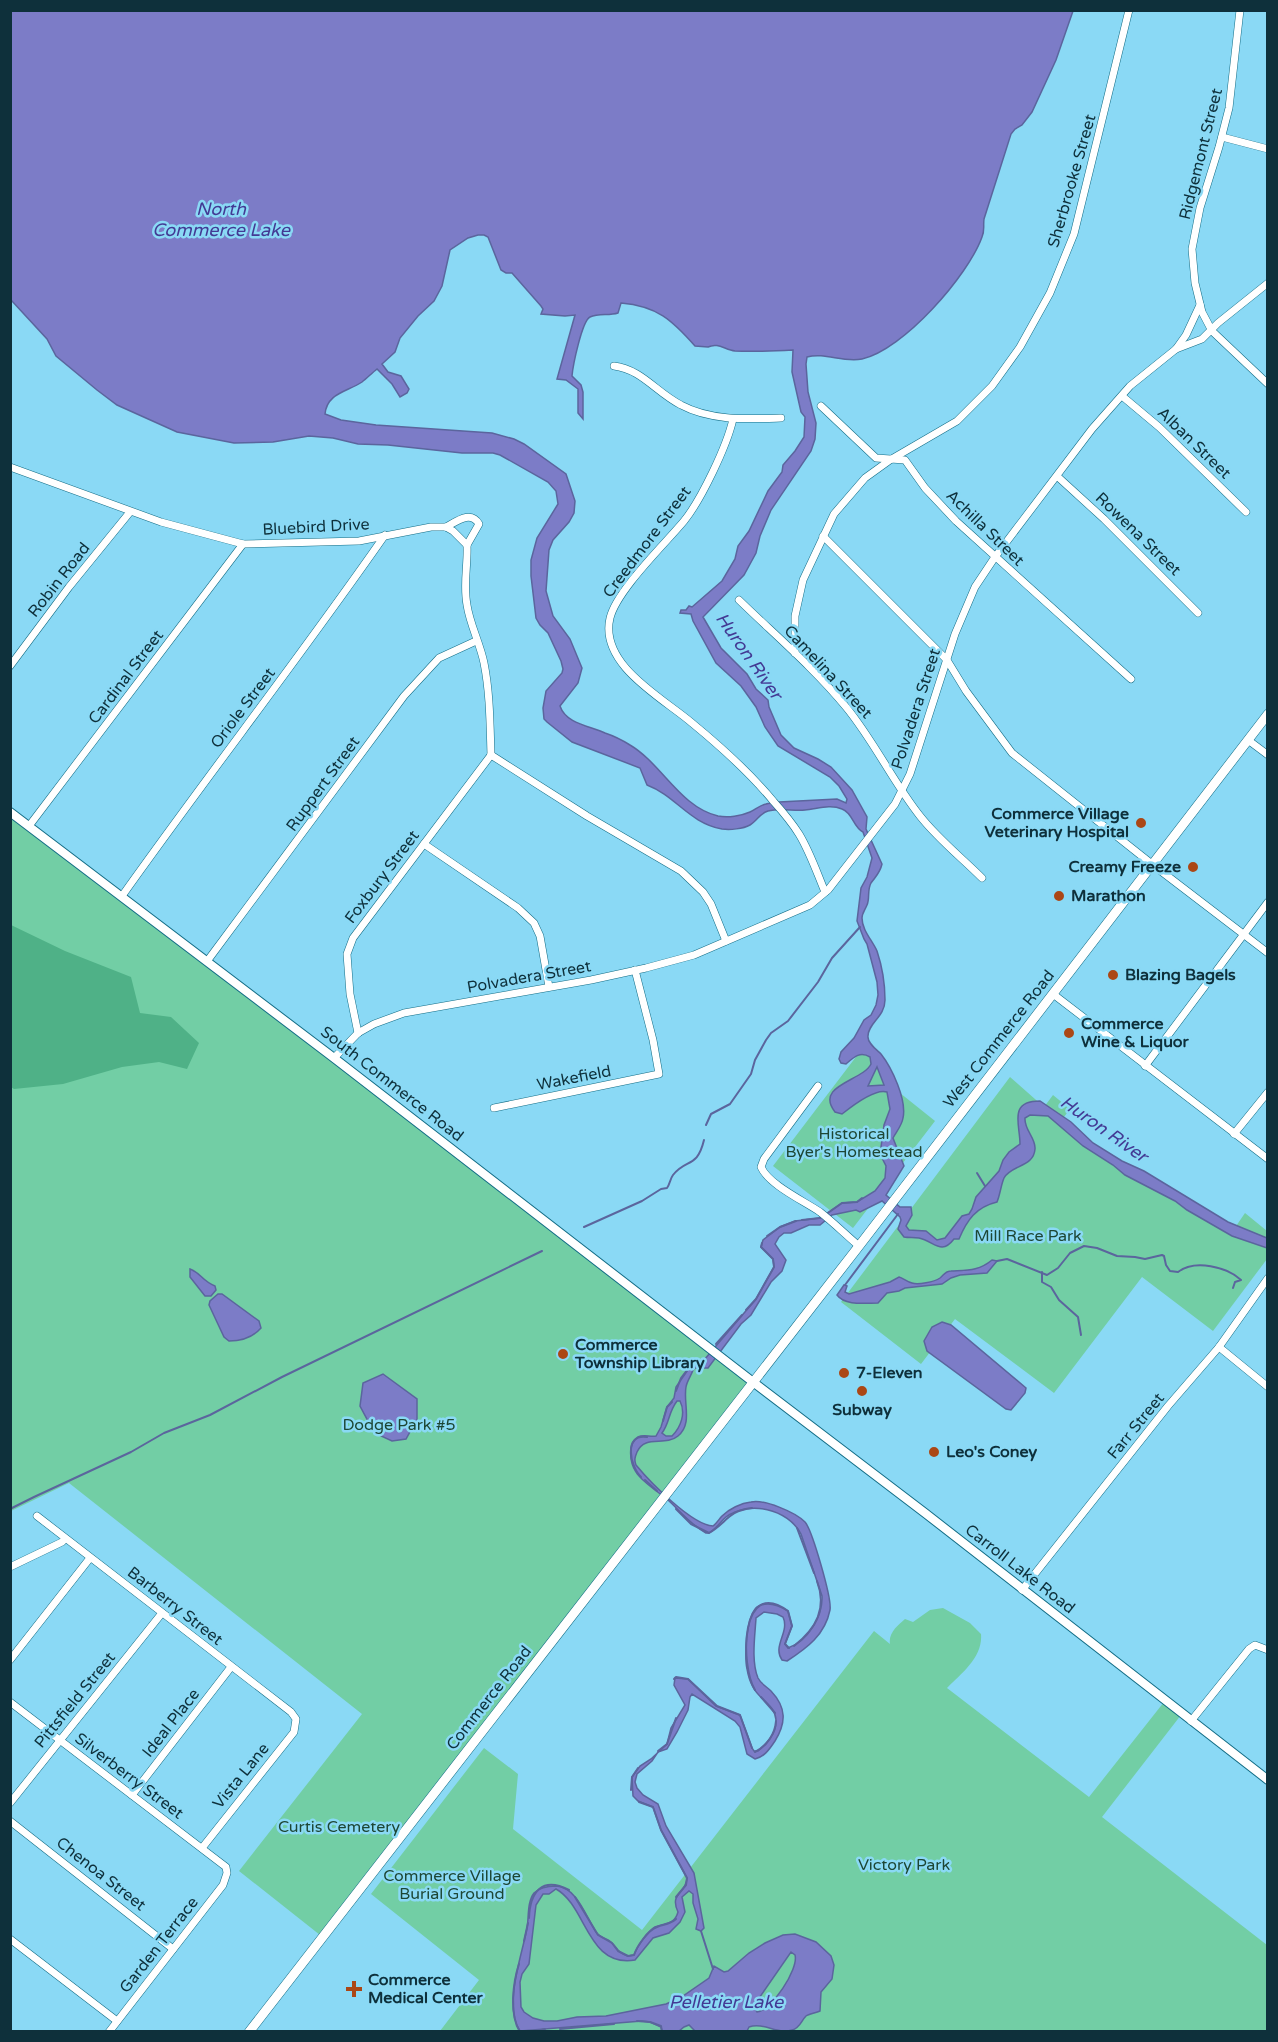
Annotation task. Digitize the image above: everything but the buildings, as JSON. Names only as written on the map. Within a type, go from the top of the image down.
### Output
[{"type":"main road","name":"West Commerce Road","points":[[753,1382],[1268,714]]},
{"type":"main road","name":"Commerce Road","points":[[249,2031],[753,1382]]},
{"type":"street","name":"Sherbrooke Street","points":[[795,653],[795,616],[803,580],[834,514],[865,478],[890,460],[957,421],[992,386],[1020,347],[1050,293],[1074,234],[1130,10]]},
{"type":"street","name":"Ridgemont Street","points":[[1212,331],[1200,304],[1195,283],[1192,249],[1200,208],[1229,108],[1240,10]]},
{"type":"street","points":[[1222,137],[1268,149]]},
{"type":"street","name":"Polvadera Street","points":[[334,1058],[358,1033],[374,1024],[404,1013],[635,970],[694,955],[810,905],[825,892],[895,804],[910,774],[955,634],[975,587],[995,557],[1058,477],[1092,429],[1130,386],[1176,349],[1202,339],[1218,323],[1268,283]]},
{"type":"street","name":"Polvadera Street","points":[[1176,349],[1191,326],[1200,304]]},
{"type":"street","points":[[1212,331],[1268,384]]},
{"type":"street","points":[[614,366],[625,367],[637,373],[681,405],[711,415],[733,419],[781,418]]},
{"type":"street","name":"Alban Street","points":[[1122,396],[1159,427],[1246,512]]},
{"type":"street","name":"Achilla Street","points":[[821,406],[876,458],[905,460],[933,497],[995,557],[1131,679]]},
{"type":"street","name":"Creedmore Street","points":[[733,419],[729,433],[699,498],[686,518],[621,596],[610,617],[609,639],[624,666],[636,678],[692,723],[774,801],[800,835],[825,892]]},
{"type":"street","points":[[10,475],[13,467]]},
{"type":"street","name":"Bluebird Drive","points":[[13,467],[130,512],[200,534],[243,544],[359,541],[431,526],[446,527],[472,516],[479,524],[467,545]]},
{"type":"street","name":"Rowena Street","points":[[1058,477],[1104,519],[1198,613]]},
{"type":"street","name":"Robin Road","points":[[10,666],[69,587],[130,512]]},
{"type":"street","points":[[446,527],[467,545],[465,580],[467,605],[476,641],[484,661],[491,755],[681,872],[703,892],[711,904],[726,941]]},
{"type":"street","name":"Oriole Street","points":[[122,896],[386,535]]},
{"type":"street","points":[[823,536],[947,660],[966,691],[1012,753],[1268,953]]},
{"type":"street","name":"Cardinal Street","points":[[29,826],[243,544]]},
{"type":"street","name":"Camelina Street","points":[[739,600],[795,653],[845,706],[922,819],[982,878]]},
{"type":"street","name":"Ruppert Street","points":[[208,960],[404,696],[439,658],[476,641]]},
{"type":"street","points":[[1248,740],[1268,755]]},
{"type":"street","name":"Foxbury Street","points":[[358,1033],[350,994],[347,954],[350,946],[360,929],[491,755]]},
{"type":"street","name":"South Commerce Road","points":[[10,812],[208,960],[753,1382]]},
{"type":"street","points":[[424,844],[518,908],[534,922],[540,936],[549,987]]},
{"type":"street","points":[[1145,1066],[1268,902]]},
{"type":"street","name":"Wakefield","points":[[494,1108],[659,1074],[635,970]]},
{"type":"street","points":[[1053,994],[1268,1159]]},
{"type":"street","points":[[818,1086],[764,1159],[761,1167],[764,1173],[821,1213],[859,1246]]},
{"type":"street","points":[[1234,1134],[1268,1092]]},
{"type":"street","name":"Farr Street","points":[[1022,1590],[1168,1407],[1219,1347],[1268,1278]]},
{"type":"street","points":[[1219,1347],[1268,1387]]},
{"type":"street","name":"Carroll Lake Road","points":[[753,1382],[1268,1780]]},
{"type":"street","name":"Barberry Street","points":[[37,1516],[291,1712],[296,1719]]},
{"type":"street","points":[[10,1567],[65,1539]]},
{"type":"street","points":[[10,1660],[90,1558]]},
{"type":"street","name":"Pittsfield Street","points":[[10,1803],[162,1613]]},
{"type":"street","points":[[1191,1721],[1248,1649],[1255,1645],[1268,1650]]},
{"type":"street","name":"Ideal Place","points":[[132,1795],[231,1667]]},
{"type":"street","name":"Silverberry Street","points":[[10,1702],[226,1867],[227,1873]]},
{"type":"street","name":"Vista Lane","points":[[201,1848],[294,1732],[296,1719]]},
{"type":"street","name":"Chenoa Street","points":[[10,1821],[174,1949]]},
{"type":"street","name":"Garden Terrace","points":[[109,2031],[223,1885],[227,1873]]},
{"type":"street","points":[[10,1939],[117,2021]]},
{"type":"green space","name":"Dodge Park #5","points":[[10,814],[751,1383],[320,1935],[239,1871],[362,1714],[69,1483],[11,1511]]},
{"type":"green space","points":[[11,925],[65,951],[131,977],[140,1013],[171,1017],[199,1043],[187,1069],[159,1062],[122,1067],[63,1084],[14,1089],[11,1087]]},
{"type":"green space","name":"Historical Byer's Homestead","points":[[865,1045],[900,1093],[935,1121],[853,1228],[773,1166]]},
{"type":"green space","name":"Mill Race Park","points":[[1010,1077],[1044,1107],[1053,1095],[1070,1109],[1061,1121],[1087,1143],[1232,1232],[1245,1213],[1267,1231],[1267,1259],[1213,1331],[1142,1277],[1054,1393],[955,1319],[921,1364],[841,1302]]},
{"type":"green space","name":"Victory Park","points":[[943,1608],[970,1623],[981,1634],[979,1650],[975,1657],[947,1688],[1089,1797],[1164,1702],[1181,1715],[1102,1817],[1267,1945],[1267,2031],[440,2031],[479,1980],[371,1894],[484,1748],[518,1774],[513,1829],[642,1930],[874,1631],[890,1644],[892,1633],[905,1619],[913,1622],[930,1610]]},
{"type":"water","name":"North Commerce Lake","points":[[10,11],[1073,11],[1056,60],[1032,112],[1011,134],[984,219],[982,237],[975,253],[949,290],[914,327],[878,353],[855,360],[821,356],[807,357],[808,392],[816,423],[815,439],[811,451],[771,510],[760,536],[756,553],[744,575],[703,617],[721,648],[747,674],[756,689],[768,700],[781,735],[794,748],[831,767],[852,790],[867,817],[866,829],[882,864],[871,883],[862,922],[879,957],[885,1000],[882,1011],[869,1031],[868,1039],[890,1067],[903,1102],[902,1121],[893,1138],[904,1166],[886,1195],[900,1207],[911,1207],[912,1215],[906,1226],[909,1230],[926,1231],[937,1240],[945,1238],[962,1216],[969,1214],[976,1197],[999,1171],[1009,1152],[1020,1144],[1018,1115],[1020,1109],[1030,1102],[1040,1101],[1071,1122],[1093,1143],[1122,1161],[1144,1171],[1228,1222],[1267,1238],[1267,1248],[1232,1236],[1175,1201],[1125,1175],[1083,1146],[1048,1116],[1030,1115],[1025,1118],[1025,1122],[1034,1141],[1034,1155],[1027,1163],[1007,1174],[997,1202],[978,1211],[969,1220],[959,1239],[954,1239],[945,1246],[937,1246],[919,1238],[904,1237],[898,1229],[900,1217],[882,1201],[860,1212],[856,1210],[832,1215],[820,1225],[809,1225],[791,1233],[784,1233],[779,1237],[775,1244],[786,1260],[782,1271],[771,1282],[751,1315],[741,1324],[708,1368],[693,1370],[685,1393],[686,1419],[683,1431],[667,1441],[645,1443],[637,1452],[635,1460],[636,1465],[661,1492],[683,1511],[704,1524],[713,1526],[732,1509],[743,1504],[757,1502],[787,1510],[805,1522],[808,1528],[825,1579],[830,1610],[828,1619],[819,1634],[808,1646],[787,1661],[782,1660],[779,1655],[785,1623],[783,1617],[764,1612],[756,1618],[754,1648],[756,1671],[762,1684],[780,1703],[783,1716],[779,1734],[761,1757],[755,1759],[747,1754],[740,1727],[735,1721],[692,1694],[688,1710],[677,1732],[667,1749],[659,1752],[667,1744],[671,1728],[685,1705],[674,1685],[675,1678],[688,1679],[716,1706],[740,1715],[754,1751],[758,1751],[771,1737],[776,1725],[775,1715],[749,1678],[746,1663],[747,1633],[752,1614],[756,1608],[765,1604],[775,1605],[788,1611],[792,1626],[785,1644],[788,1648],[802,1640],[813,1627],[820,1612],[822,1596],[801,1534],[787,1518],[778,1513],[756,1508],[735,1512],[706,1533],[638,1475],[632,1464],[631,1449],[638,1437],[656,1436],[667,1407],[674,1398],[676,1387],[694,1361],[704,1360],[756,1299],[774,1267],[773,1259],[761,1247],[763,1240],[780,1227],[795,1221],[820,1218],[842,1203],[857,1202],[875,1191],[885,1178],[886,1166],[881,1156],[881,1147],[884,1125],[890,1109],[887,1092],[882,1091],[870,1095],[842,1114],[835,1112],[830,1103],[835,1089],[859,1075],[871,1064],[870,1057],[863,1055],[854,1057],[846,1064],[841,1063],[839,1059],[841,1052],[854,1038],[864,1020],[871,1015],[878,995],[867,944],[857,921],[861,888],[867,877],[872,858],[863,832],[846,811],[833,807],[768,811],[750,825],[736,829],[710,826],[647,785],[640,768],[572,742],[544,719],[546,691],[563,669],[548,633],[536,618],[531,576],[531,560],[537,538],[558,504],[556,491],[548,482],[493,453],[462,453],[358,444],[333,438],[309,436],[273,442],[234,443],[177,432],[117,405],[97,390],[56,356],[47,339],[11,300]],"holes":[[[478,235],[488,237],[501,270],[512,273],[541,306],[543,309],[541,314],[575,315],[557,379],[566,380],[578,389],[578,413],[583,419],[583,392],[581,385],[572,376],[581,335],[590,317],[618,313],[621,303],[645,307],[663,316],[695,346],[715,345],[735,351],[793,350],[792,372],[801,412],[805,417],[804,437],[783,465],[782,472],[768,491],[722,581],[692,607],[689,606],[680,613],[691,614],[716,663],[741,686],[778,746],[830,777],[839,786],[847,799],[846,803],[837,799],[769,803],[739,816],[718,816],[693,804],[652,763],[630,745],[612,735],[579,724],[567,717],[560,706],[578,683],[582,668],[570,639],[553,616],[546,591],[549,550],[553,540],[574,513],[575,501],[566,474],[524,444],[492,433],[376,425],[341,420],[325,414],[334,397],[362,382],[377,369],[392,384],[400,397],[407,393],[409,389],[401,376],[388,372],[382,364],[395,352],[400,338],[418,316],[434,301],[442,286],[450,250],[468,238]],[[877,1067],[884,1085],[868,1086]],[[680,1401],[683,1410],[682,1420],[672,1436],[666,1436],[662,1433],[674,1405]]]},
{"type":"water","points":[[992,1260],[997,1261],[987,1273],[960,1275],[942,1284],[905,1288],[887,1293],[878,1303],[850,1302],[837,1295],[844,1285],[847,1286],[845,1292],[849,1294],[890,1282],[899,1277],[912,1283],[926,1283],[940,1278],[947,1272],[978,1268]]},
{"type":"water","points":[[190,1269],[215,1286],[216,1290],[211,1296],[205,1296],[190,1277]]},
{"type":"water","points":[[218,1294],[222,1294],[259,1321],[261,1328],[246,1338],[229,1341],[224,1337],[209,1305]]},
{"type":"water","points":[[942,1322],[951,1325],[1026,1388],[1025,1393],[1011,1410],[1006,1409],[927,1351],[924,1341],[932,1327]]},
{"type":"water","points":[[383,1374],[417,1399],[417,1419],[406,1439],[392,1441],[381,1436],[368,1421],[360,1406],[363,1383]]},
{"type":"water","name":"Pelletier Lake","points":[[657,1753],[652,1761],[637,1774],[635,1782],[643,1795],[658,1804],[666,1826],[694,1873],[704,1928],[701,1931],[696,1929],[698,1919],[693,1894],[689,1891],[682,1897],[685,1912],[680,1922],[669,1933],[653,1938],[635,1960],[619,1960],[607,1955],[597,1946],[566,1897],[556,1889],[549,1894],[543,1894],[536,1905],[529,1964],[520,1982],[521,2007],[533,2018],[557,2021],[577,2017],[606,2016],[666,2004],[680,1998],[709,1978],[714,1966],[724,1972],[728,1971],[765,1943],[783,1935],[795,1934],[816,1942],[831,1956],[834,1965],[832,1979],[821,1992],[820,2011],[806,2016],[795,2029],[781,2031],[755,2026],[749,2027],[747,2031],[695,2031],[689,2025],[679,2031],[662,2031],[661,2027],[642,2021],[520,2031],[515,2020],[513,1994],[527,1928],[529,1905],[536,1891],[544,1887],[556,1886],[570,1892],[598,1934],[628,1956],[634,1955],[652,1929],[672,1922],[678,1912],[675,1901],[687,1878],[661,1830],[653,1807],[638,1801],[633,1796],[632,1777],[640,1766]],"holes":[[[791,1952],[795,1955],[793,1970],[776,1997],[763,2010],[757,2012],[755,2004]]]},
{"type":"waterway","points":[[706,1125],[711,1114],[730,1104],[751,1074],[755,1060],[771,1033],[788,1021],[818,982],[832,958],[860,927]]},
{"type":"waterway","points":[[584,1227],[667,1188],[678,1170],[695,1159],[704,1140]]},
{"type":"waterway","points":[[977,1173],[985,1186]]},
{"type":"waterway","points":[[825,1215],[842,1203],[857,1202],[862,1198]]},
{"type":"waterway","points":[[845,1285],[898,1214]]},
{"type":"waterway","points":[[802,1220],[820,1218]]},
{"type":"waterway","points":[[767,1236],[780,1227],[796,1221]]},
{"type":"waterway","points":[[746,1310],[756,1299],[774,1267],[773,1259],[761,1247],[762,1243]]},
{"type":"waterway","points":[[997,1261],[1007,1259],[1047,1275],[1058,1268],[1070,1253],[1084,1246],[1097,1248],[1117,1256],[1145,1259],[1162,1255],[1170,1271],[1178,1272],[1185,1268],[1202,1265],[1219,1268],[1241,1280],[1235,1282],[1233,1288]]},
{"type":"waterway","points":[[10,1509],[131,1452],[164,1433],[210,1415],[282,1377],[542,1251]]},
{"type":"waterway","points":[[1042,1272],[1042,1282],[1051,1287],[1059,1300],[1078,1317],[1081,1335]]},
{"type":"waterway","points":[[716,1344],[742,1315]]},
{"type":"waterway","points":[[676,1391],[681,1378],[694,1361],[703,1360]]},
{"type":"waterway","points":[[663,1421],[667,1407],[672,1402]]},
{"type":"waterway","points":[[641,1477],[632,1459],[632,1445],[639,1437],[647,1437]]},
{"type":"waterway","points":[[645,1480],[657,1491]]},
{"type":"waterway","points":[[676,1509],[691,1524],[709,1533],[737,1512],[752,1508]]},
{"type":"waterway","points":[[797,1528],[814,1573]]},
{"type":"waterway","points":[[794,1646],[809,1632],[818,1617],[821,1600],[817,1581]]},
{"type":"waterway","points":[[755,1690],[750,1678],[746,1645],[748,1628],[753,1614],[760,1605],[772,1603],[788,1611],[792,1626],[785,1644],[789,1648]]},
{"type":"waterway","points":[[674,1679],[676,1677],[688,1679],[717,1706],[740,1715],[752,1748]]},
{"type":"waterway","points":[[761,1697],[775,1713]]},
{"type":"waterway","points":[[658,1751],[667,1744],[676,1718]]},
{"type":"waterway","points":[[755,1752],[770,1739],[776,1721]]},
{"type":"waterway","points":[[631,1790],[632,1777],[638,1768]]},
{"type":"waterway","points":[[639,1802],[653,1807],[661,1830],[687,1878],[686,1885],[676,1897]]},
{"type":"waterway","points":[[529,1918],[532,1901],[539,1889],[552,1885],[569,1890]]},
{"type":"waterway","points":[[575,1897],[598,1935],[628,1956],[634,1955],[650,1931],[676,1919]]},
{"type":"waterway","points":[[524,1941],[528,1923]]},
{"type":"waterway","points":[[701,1931],[713,1969]]},
{"type":"waterway","points":[[519,1964],[515,1980],[513,2008],[520,2032]]},
{"type":"waterway","points":[[637,2021],[661,2026],[662,2032]]},
{"type":"waterway","points":[[560,2029],[614,2024]]},
{"type":"waterway","points":[[533,2032],[545,2029]]},
{"type":"place","name":"Commerce Village Veterinary Hospital","points":[[1141,823]]},
{"type":"place","name":"Creamy Freeze","points":[[1193,867]]},
{"type":"place","name":"Marathon","points":[[1059,896]]},
{"type":"place","name":"Blazing Bagels","points":[[1113,975]]},
{"type":"place","name":"Commerce Wine & Liquor","points":[[1069,1033]]},
{"type":"place","name":"Commerce Township Library","points":[[563,1354]]},
{"type":"place","name":"7-Eleven","points":[[844,1373]]},
{"type":"place","name":"Subway","points":[[862,1391]]},
{"type":"place","name":"Leo's Coney","points":[[934,1452]]},
{"type":"place","name":"Commerce Medical Center","points":[[354,1989]]},
{"type":"water label","name":"Huron River","points":[[749,656]]},
{"type":"water label","name":"Huron River","points":[[1104,1129]]},
{"type":"park label","name":"Curtis Cemetery","points":[[339,1827]]},
{"type":"park label","name":"Commerce Village Burial Ground","points":[[452,1885]]}]
